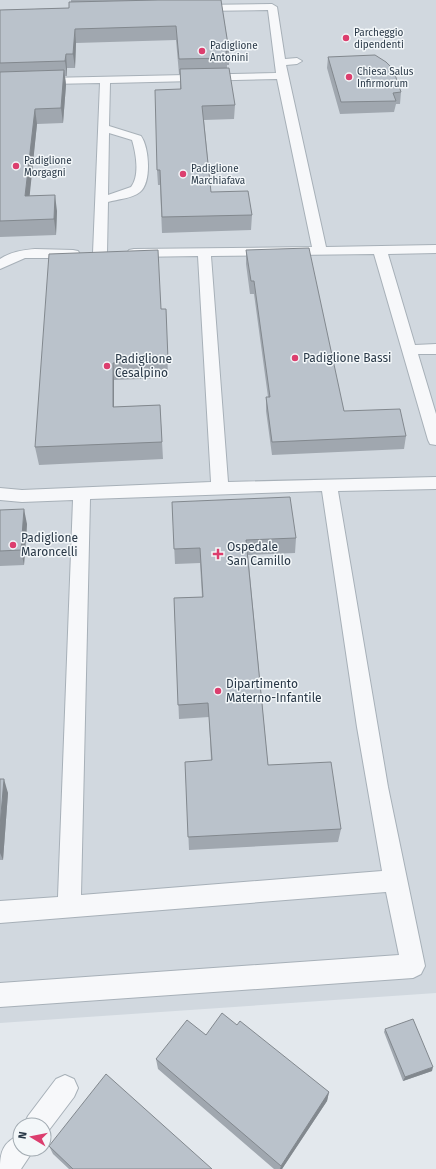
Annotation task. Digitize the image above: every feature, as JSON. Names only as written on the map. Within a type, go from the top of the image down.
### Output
[{"type":"lane","points":[[186,9],[272,7],[279,62],[320,251]]},
{"type":"lane","points":[[279,62],[297,61]]},
{"type":"lane","points":[[0,82],[282,76]]},
{"type":"lane","points":[[100,254],[105,80]]},
{"type":"lane","points":[[102,200],[136,189],[142,181],[141,146],[137,138],[104,128]]},
{"type":"lane","points":[[0,265],[9,259],[22,255],[273,250],[380,251],[436,249]]},
{"type":"lane","points":[[380,251],[436,440]]},
{"type":"lane","points":[[204,252],[220,488]]},
{"type":"lane","points":[[410,350],[436,349]]},
{"type":"lane","points":[[0,494],[22,496],[220,488],[436,483]]},
{"type":"lane","points":[[0,995],[413,966],[394,881],[329,486]]},
{"type":"lane","points":[[69,906],[82,494]]},
{"type":"lane","points":[[0,912],[394,881]]},
{"type":"lane","points":[[43,1117],[65,1088]]},
{"type":"shaded area","name":"Ospedale San Camillo","points":[[0,0],[436,0],[436,993],[0,1023]]},
{"type":"building","points":[[221,0],[229,51],[226,51],[227,58],[179,59],[176,26],[75,29],[73,54],[66,54],[65,61],[0,63],[0,10],[69,8],[69,2]]},
{"type":"building","points":[[375,55],[386,62],[393,69],[401,92],[393,93],[396,101],[341,102],[328,57]]},
{"type":"building","points":[[229,68],[235,105],[202,106],[211,192],[248,191],[252,215],[162,217],[160,170],[157,170],[155,90],[181,89],[180,69]]},
{"type":"building","points":[[64,70],[61,108],[35,109],[25,196],[55,195],[54,219],[0,221],[0,72]]},
{"type":"building","name":"Padiglione Bassi","points":[[309,248],[344,411],[400,409],[406,436],[272,442],[266,397],[270,397],[254,281],[251,281],[246,250]]},
{"type":"building","name":"Padiglione Cesalpino","points":[[158,250],[161,309],[166,309],[168,360],[113,363],[113,407],[160,405],[162,442],[35,447],[49,254]]},
{"type":"building","name":"Dipartimento Materno-Infantile","points":[[290,497],[296,538],[246,540],[268,765],[331,762],[341,829],[188,837],[185,762],[212,760],[208,703],[178,705],[174,598],[203,597],[200,548],[174,549],[172,502]]},
{"type":"building","points":[[24,509],[21,550],[0,551],[0,510]]},
{"type":"building","points":[[0,779],[4,779],[0,826]]},
{"type":"building","points":[[222,1013],[237,1025],[240,1021],[329,1092],[281,1166],[156,1059],[187,1020],[206,1035]]},
{"type":"building","points":[[413,1019],[433,1067],[405,1077],[385,1029]]},
{"type":"building","points":[[106,1074],[212,1169],[73,1169],[52,1149],[52,1142]]},
{"type":"place","name":"Parcheggio dipendenti","points":[[346,38]]},
{"type":"place","name":"Padiglione Antonini","points":[[202,51]]},
{"type":"place","name":"Chiesa Salus Infirmorum","points":[[349,77]]},
{"type":"place","name":"Padiglione Morgagni","points":[[16,166]]},
{"type":"place","name":"Padiglione Marchiafava","points":[[183,174]]},
{"type":"place","name":"Padiglione Bassi","points":[[295,358]]},
{"type":"place","name":"Padiglione Cesalpino","points":[[107,366]]},
{"type":"place","name":"Padiglione Maroncelli","points":[[13,545]]},
{"type":"place","name":"Ospedale San Camillo","points":[[218,554]]},
{"type":"place","name":"Dipartimento Materno-Infantile","points":[[218,691]]}]
